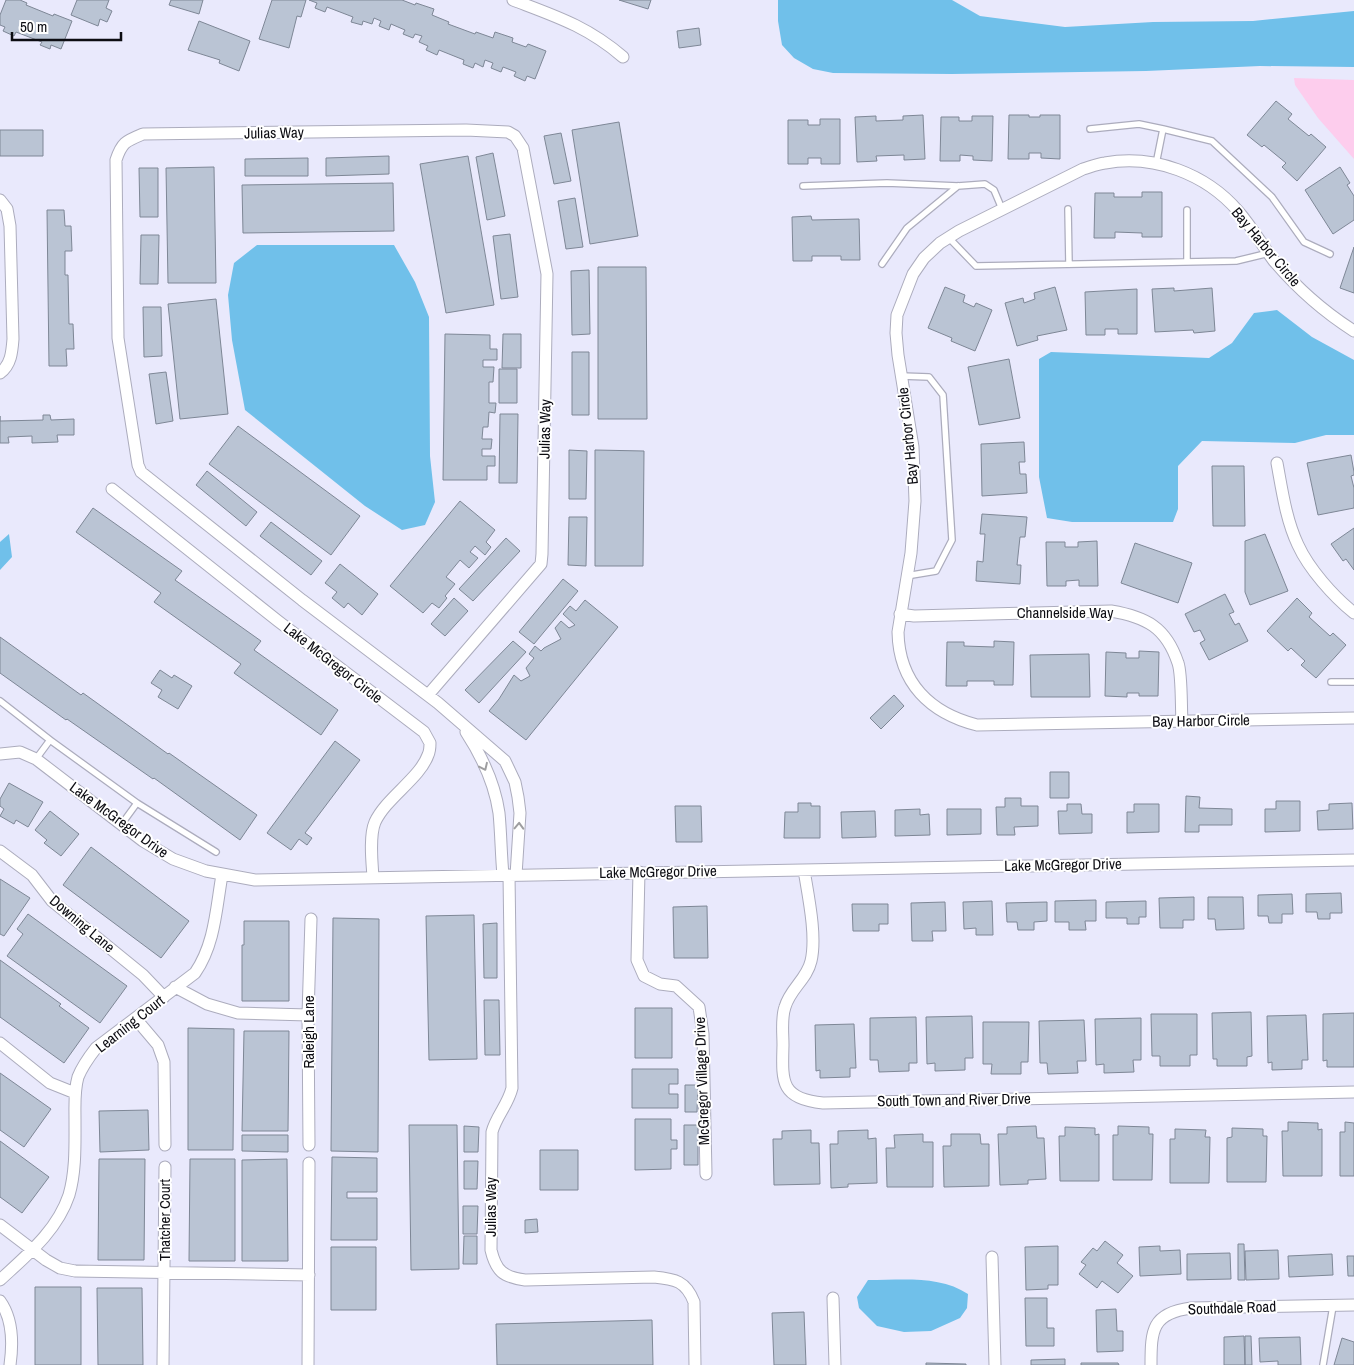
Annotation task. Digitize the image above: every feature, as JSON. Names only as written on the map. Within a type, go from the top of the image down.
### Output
[{"type":"street","points":[[513,0],[578,26],[607,43],[622,57]]},
{"type":"street","name":"Julias Way","points":[[428,695],[540,564],[542,554],[547,274],[523,148],[515,136],[508,132],[466,130],[143,134],[131,139],[120,147],[116,160],[118,338],[138,465],[141,472],[302,600],[428,695],[505,761],[515,782],[520,813],[509,875]]},
{"type":"street","name":"Bay Harbor Circle","points":[[1354,331],[1328,314],[1303,291],[1269,253],[1239,212],[1222,195],[1200,180],[1178,170],[1156,164],[1131,161],[1104,163],[1082,169],[949,238],[924,258],[913,274],[897,315],[896,333],[915,470],[913,530],[900,614],[898,648],[915,688],[928,702],[959,720],[977,724],[997,725],[1354,718]]},
{"type":"street","points":[[0,200],[7,209],[10,226],[12,349],[12,354],[0,374]]},
{"type":"street","points":[[1278,462],[1289,518],[1298,545],[1326,585],[1354,613]]},
{"type":"street","name":"Lake McGregor Circle","points":[[112,489],[278,621],[424,732],[430,743],[428,755],[422,766],[383,810],[375,822],[373,831],[373,877]]},
{"type":"street","name":"Channelside Way","points":[[900,614],[914,616],[1111,612],[1133,615],[1154,625],[1167,641],[1178,664],[1182,721]]},
{"type":"street","name":"Julias Way","points":[[461,724],[471,739],[485,768],[496,798],[509,875],[512,1088],[509,1099],[495,1121],[492,1132],[491,1250],[495,1264],[502,1274],[512,1279],[654,1277],[671,1279],[683,1284],[694,1302],[695,1365]]},
{"type":"street","name":"Lake McGregor Drive","points":[[0,754],[20,752],[36,759],[143,842],[173,859],[188,866],[222,875],[264,880],[1354,860]]},
{"type":"street","name":"Downing Lane","points":[[0,852],[32,875],[52,901],[144,975],[164,997]]},
{"type":"street","name":"South Town and River Drive","points":[[804,870],[810,910],[811,962],[804,978],[788,999],[784,1007],[783,1016],[784,1082],[794,1095],[801,1099],[823,1103],[1354,1092]]},
{"type":"street","name":"McGregor Village Drive","points":[[639,872],[637,960],[644,976],[660,984],[676,986],[699,1007],[703,1034],[706,1174]]},
{"type":"street","name":"Learning Court","points":[[0,1280],[33,1250],[54,1225],[69,1194],[75,1143],[75,1093],[78,1077],[86,1061],[96,1048],[194,973],[204,959],[210,942],[222,875]]},
{"type":"street","name":"Raleigh Lane","points":[[309,1145],[308,1015],[311,919]]},
{"type":"street","points":[[176,988],[207,1004],[238,1013],[308,1015]]},
{"type":"street","points":[[136,1018],[158,1046],[164,1062],[165,1145]]},
{"type":"street","points":[[0,1043],[50,1083],[75,1093]]},
{"type":"street","points":[[308,1365],[309,1163]]},
{"type":"street","name":"Thatcher Court","points":[[165,1167],[165,1273]]},
{"type":"street","points":[[0,1225],[60,1268],[75,1271],[309,1275]]},
{"type":"street","points":[[992,1257],[995,1365]]},
{"type":"street","points":[[163,1365],[165,1273]]},
{"type":"street","points":[[834,1298],[835,1365]]},
{"type":"street","points":[[0,1301],[9,1320],[12,1336],[10,1365]]},
{"type":"street","name":"Southdale Road","points":[[1151,1365],[1153,1330],[1162,1317],[1176,1310],[1191,1308],[1354,1305]]},
{"type":"lane","points":[[1090,129],[1139,124],[1212,141],[1272,197],[1304,242],[1330,254]]},
{"type":"lane","points":[[1156,164],[1163,129]]},
{"type":"lane","points":[[803,186],[887,184],[958,186],[985,184],[994,190],[1002,210]]},
{"type":"lane","points":[[882,264],[907,228],[958,186]]},
{"type":"lane","points":[[1068,209],[1069,264]]},
{"type":"lane","points":[[1187,210],[1188,262]]},
{"type":"lane","points":[[949,238],[976,266],[1236,261],[1269,253]]},
{"type":"lane","points":[[901,376],[929,377],[943,395],[952,540],[936,571],[906,576]]},
{"type":"lane","points":[[1330,682],[1354,682]]},
{"type":"lane","points":[[0,701],[137,804],[216,852]]},
{"type":"lane","points":[[36,759],[50,740]]},
{"type":"lane","points":[[121,825],[137,804]]},
{"type":"lane","points":[[1323,1365],[1333,1305]]},
{"type":"shaded area","points":[[1294,78],[1354,80],[1354,159],[1318,118],[1295,85]]},
{"type":"water","points":[[778,0],[952,0],[980,16],[1065,27],[1153,22],[1253,21],[1354,11],[1354,67],[1260,66],[1146,71],[952,74],[833,73],[813,69],[794,58],[782,45],[778,21]]},
{"type":"water","points":[[257,245],[394,245],[415,282],[429,317],[430,456],[435,502],[425,525],[402,530],[365,506],[245,410],[232,340],[228,295],[234,263]]},
{"type":"water","points":[[1277,310],[1312,337],[1354,360],[1354,435],[1326,435],[1295,443],[1202,441],[1178,466],[1178,509],[1173,522],[1072,522],[1047,518],[1039,477],[1039,359],[1051,352],[1209,358],[1232,343],[1254,313]]},
{"type":"water","points":[[9,534],[12,557],[0,570],[0,542]]},
{"type":"water","points":[[907,1279],[945,1284],[968,1294],[967,1308],[960,1318],[931,1331],[904,1332],[877,1326],[859,1308],[857,1297],[868,1280]]},
{"type":"building","points":[[6,0],[20,0],[27,3],[26,5],[53,16],[54,14],[72,21],[61,49],[51,45],[50,49],[40,45],[42,42],[16,32],[14,36],[3,31],[5,27],[0,25],[0,15]]},
{"type":"building","points":[[77,0],[109,0],[106,8],[112,11],[107,22],[100,19],[98,26],[71,15]]},
{"type":"building","points":[[171,0],[203,0],[199,14],[169,5]]},
{"type":"building","points":[[272,0],[306,0],[301,17],[297,16],[289,48],[259,39]]},
{"type":"building","points":[[309,0],[402,0],[415,5],[416,3],[434,9],[432,15],[449,22],[448,24],[475,34],[476,32],[493,38],[495,32],[513,38],[512,42],[526,47],[528,44],[546,51],[535,79],[527,76],[525,81],[514,76],[516,72],[503,67],[501,72],[491,68],[493,63],[485,60],[483,67],[475,63],[473,68],[463,64],[464,60],[439,50],[437,55],[426,50],[428,46],[419,42],[422,36],[415,34],[413,38],[403,34],[405,30],[391,24],[389,30],[379,26],[381,21],[374,18],[372,24],[363,21],[362,25],[351,22],[353,17],[327,7],[325,12],[315,8],[317,3]]},
{"type":"building","points":[[619,0],[651,0],[648,9]]},
{"type":"building","points":[[199,21],[250,41],[239,71],[219,63],[220,60],[188,50]]},
{"type":"building","points":[[699,28],[701,45],[679,48],[677,31]]},
{"type":"building","points":[[1276,101],[1292,114],[1288,119],[1309,136],[1311,134],[1326,147],[1297,181],[1282,167],[1286,163],[1264,145],[1262,147],[1247,135]]},
{"type":"building","points":[[923,115],[925,159],[904,160],[904,155],[876,156],[877,161],[857,162],[855,117],[876,116],[876,121],[903,120],[903,116]]},
{"type":"building","points":[[1009,115],[1040,117],[1040,115],[1060,115],[1060,159],[1041,158],[1041,153],[1029,153],[1029,159],[1008,159]]},
{"type":"building","points":[[972,116],[993,116],[992,161],[973,160],[973,156],[960,155],[960,161],[940,161],[941,117],[959,117],[959,121],[972,121]]},
{"type":"building","points":[[820,119],[840,119],[840,164],[821,164],[821,158],[808,158],[808,164],[788,164],[788,120],[808,120],[808,125],[820,125]]},
{"type":"building","points":[[619,122],[638,236],[590,244],[572,130]]},
{"type":"building","points":[[0,130],[43,130],[43,156],[0,156]]},
{"type":"building","points":[[561,133],[571,181],[554,184],[544,136]]},
{"type":"building","points":[[493,153],[505,216],[487,220],[476,157]]},
{"type":"building","points":[[389,156],[389,174],[326,176],[326,158]]},
{"type":"building","points":[[468,156],[494,305],[446,313],[420,164]]},
{"type":"building","points":[[308,158],[308,176],[245,176],[245,159]]},
{"type":"building","points":[[214,167],[216,283],[168,283],[166,168]]},
{"type":"building","points":[[1340,167],[1350,183],[1347,185],[1354,196],[1354,220],[1333,234],[1305,190]]},
{"type":"building","points":[[139,168],[158,168],[158,217],[140,217]]},
{"type":"building","points":[[393,183],[394,231],[243,233],[242,185]]},
{"type":"building","points":[[1142,192],[1162,192],[1162,237],[1142,237],[1142,233],[1115,232],[1115,238],[1094,238],[1095,193],[1114,193],[1114,197],[1142,197]]},
{"type":"building","points":[[575,198],[583,247],[566,249],[558,201]]},
{"type":"building","points":[[47,210],[64,210],[65,226],[71,226],[72,251],[65,251],[65,275],[68,275],[69,324],[73,324],[74,349],[66,349],[67,366],[49,366]]},
{"type":"building","points":[[811,216],[812,220],[859,219],[860,260],[841,260],[841,256],[812,256],[812,261],[793,261],[792,217]]},
{"type":"building","points":[[510,234],[518,297],[501,299],[493,236]]},
{"type":"building","points":[[141,235],[159,235],[158,284],[140,284]]},
{"type":"building","points":[[1354,247],[1354,293],[1340,288]]},
{"type":"building","points":[[598,267],[646,267],[647,419],[598,419]]},
{"type":"building","points":[[589,270],[590,334],[572,335],[571,271]]},
{"type":"building","points":[[945,287],[965,295],[963,302],[974,307],[976,303],[992,310],[975,351],[951,341],[952,338],[928,328]]},
{"type":"building","points":[[1055,287],[1067,330],[1037,336],[1038,340],[1017,346],[1005,303],[1023,298],[1024,303],[1035,299],[1034,293]]},
{"type":"building","points":[[1174,288],[1174,291],[1212,288],[1215,331],[1194,333],[1193,330],[1155,332],[1152,289]]},
{"type":"building","points":[[1137,289],[1137,334],[1118,334],[1118,329],[1105,329],[1105,335],[1086,335],[1085,292]]},
{"type":"building","points":[[216,299],[228,414],[180,419],[168,304]]},
{"type":"building","points":[[143,307],[161,307],[162,356],[144,357]]},
{"type":"building","points":[[445,334],[490,335],[490,349],[497,349],[497,360],[483,360],[483,367],[494,367],[493,382],[489,382],[489,403],[496,403],[495,413],[489,412],[488,427],[483,427],[482,439],[492,439],[491,449],[482,449],[482,456],[495,456],[495,466],[487,466],[487,480],[443,480]]},
{"type":"building","points":[[503,334],[521,334],[521,368],[502,368]]},
{"type":"building","points":[[572,352],[589,352],[589,415],[572,415]]},
{"type":"building","points":[[1009,359],[1020,418],[979,425],[968,367]]},
{"type":"building","points":[[499,369],[517,369],[517,403],[499,403]]},
{"type":"building","points":[[166,372],[173,421],[156,424],[149,374]]},
{"type":"building","points":[[500,414],[518,414],[517,483],[499,483]]},
{"type":"building","points":[[43,415],[50,415],[51,420],[74,419],[74,435],[57,435],[58,442],[32,443],[32,436],[8,437],[9,443],[0,443],[0,421],[43,420]]},
{"type":"building","points":[[238,426],[360,516],[331,555],[209,464]]},
{"type":"building","points":[[1024,442],[1025,462],[1019,462],[1020,474],[1026,474],[1027,493],[982,496],[981,444]]},
{"type":"building","points":[[569,450],[587,451],[586,499],[569,499]]},
{"type":"building","points":[[595,450],[644,451],[643,566],[595,566]]},
{"type":"building","points":[[1351,455],[1354,472],[1354,475],[1351,476],[1354,488],[1354,508],[1318,515],[1307,463]]},
{"type":"building","points":[[1212,466],[1244,466],[1245,526],[1213,526]]},
{"type":"building","points":[[207,471],[257,512],[246,526],[196,485]]},
{"type":"building","points":[[460,501],[495,530],[486,542],[491,547],[485,555],[475,546],[470,552],[478,558],[469,568],[460,560],[446,577],[455,584],[445,596],[447,598],[439,608],[432,603],[423,613],[390,586]]},
{"type":"building","points":[[93,508],[182,571],[175,580],[261,641],[254,650],[338,710],[321,735],[234,673],[241,664],[154,602],[161,593],[76,532]]},
{"type":"building","points":[[982,514],[1027,517],[1025,537],[1020,537],[1017,565],[1021,565],[1020,584],[976,581],[977,561],[983,562],[985,534],[980,534]]},
{"type":"building","points":[[569,517],[587,517],[586,566],[568,565]]},
{"type":"building","points":[[271,522],[322,561],[311,575],[260,536]]},
{"type":"building","points":[[1354,528],[1354,570],[1346,559],[1343,561],[1331,544]]},
{"type":"building","points":[[1265,534],[1288,591],[1250,605],[1245,592],[1245,541]]},
{"type":"building","points":[[506,538],[520,551],[473,601],[459,589]]},
{"type":"building","points":[[1097,541],[1098,586],[1079,586],[1079,580],[1066,581],[1066,586],[1047,586],[1046,542],[1065,542],[1065,547],[1078,547],[1078,542]]},
{"type":"building","points":[[1135,543],[1192,563],[1178,603],[1121,583]]},
{"type":"building","points":[[340,564],[378,594],[362,615],[348,603],[344,608],[332,598],[337,592],[325,583]]},
{"type":"building","points":[[563,579],[578,591],[534,644],[519,632]]},
{"type":"building","points":[[1225,594],[1234,612],[1229,614],[1235,625],[1239,623],[1248,641],[1209,660],[1200,643],[1205,640],[1200,630],[1194,632],[1185,614]]},
{"type":"building","points":[[454,598],[468,611],[445,636],[431,624]]},
{"type":"building","points":[[1297,598],[1312,613],[1309,617],[1330,636],[1333,633],[1346,645],[1316,678],[1301,665],[1305,661],[1291,648],[1288,651],[1267,631]]},
{"type":"building","points":[[585,600],[618,627],[526,740],[489,711],[514,675],[521,681],[530,676],[526,668],[534,658],[529,654],[535,646],[541,651],[561,639],[555,628],[561,621],[569,628],[575,625],[563,614],[570,606],[576,611]]},
{"type":"building","points":[[0,637],[81,695],[83,693],[257,815],[240,840],[154,778],[66,720],[0,673]]},
{"type":"building","points":[[513,641],[526,652],[479,703],[465,690]]},
{"type":"building","points":[[994,641],[1014,642],[1013,685],[994,685],[994,681],[967,681],[967,686],[946,686],[947,642],[964,642],[964,646],[994,647]]},
{"type":"building","points":[[1139,651],[1159,652],[1158,696],[1139,696],[1139,693],[1127,693],[1127,697],[1105,696],[1106,652],[1126,653],[1126,658],[1139,658]]},
{"type":"building","points":[[1089,654],[1090,697],[1031,697],[1030,655]]},
{"type":"building","points":[[160,670],[172,678],[174,675],[192,686],[178,709],[158,697],[162,690],[151,683]]},
{"type":"building","points":[[894,695],[904,706],[881,729],[870,718]]},
{"type":"building","points":[[335,741],[360,760],[305,833],[312,838],[307,845],[299,839],[291,850],[267,833]]},
{"type":"building","points":[[1050,772],[1069,772],[1069,798],[1050,798]]},
{"type":"building","points":[[9,783],[43,802],[28,827],[16,820],[14,824],[0,816],[4,809],[0,806],[0,799]]},
{"type":"building","points":[[1186,796],[1200,797],[1199,808],[1232,809],[1232,825],[1199,825],[1199,832],[1185,832]]},
{"type":"building","points":[[1005,798],[1021,798],[1021,806],[1038,806],[1038,826],[1014,827],[1015,835],[997,835],[996,807],[1005,807]]},
{"type":"building","points":[[1276,801],[1300,801],[1300,831],[1265,832],[1265,809],[1276,809]]},
{"type":"building","points":[[798,803],[811,803],[811,806],[820,806],[820,838],[784,838],[785,812],[798,812]]},
{"type":"building","points":[[1352,803],[1353,829],[1318,830],[1317,811],[1329,810],[1329,804]]},
{"type":"building","points":[[1067,804],[1081,804],[1082,814],[1092,814],[1092,833],[1059,834],[1058,811],[1067,811]]},
{"type":"building","points":[[1134,804],[1159,804],[1159,832],[1127,833],[1127,812],[1134,812]]},
{"type":"building","points":[[675,806],[701,806],[702,842],[676,842]]},
{"type":"building","points":[[920,809],[920,815],[929,814],[930,835],[895,836],[895,810]]},
{"type":"building","points":[[947,809],[981,809],[981,834],[947,835]]},
{"type":"building","points":[[50,811],[79,834],[61,856],[44,843],[47,840],[35,830]]},
{"type":"building","points":[[875,811],[876,837],[842,838],[841,812]]},
{"type":"building","points":[[91,847],[189,921],[161,958],[63,885]]},
{"type":"building","points":[[0,879],[30,898],[4,936],[0,934]]},
{"type":"building","points":[[1341,893],[1342,913],[1330,913],[1330,919],[1318,919],[1317,912],[1306,912],[1306,894]]},
{"type":"building","points":[[1292,894],[1293,914],[1282,914],[1282,923],[1269,923],[1268,916],[1258,916],[1258,895]]},
{"type":"building","points":[[1194,897],[1194,920],[1183,920],[1183,928],[1160,928],[1159,898]]},
{"type":"building","points":[[1208,897],[1243,897],[1244,929],[1216,930],[1215,919],[1208,919]]},
{"type":"building","points":[[1096,900],[1096,921],[1085,921],[1086,930],[1069,930],[1069,922],[1055,922],[1055,901]]},
{"type":"building","points":[[992,901],[993,935],[976,935],[976,928],[964,929],[963,902]]},
{"type":"building","points":[[1146,901],[1146,917],[1139,917],[1139,924],[1127,924],[1127,918],[1106,918],[1106,902]]},
{"type":"building","points":[[945,902],[946,931],[932,931],[933,941],[912,941],[911,903]]},
{"type":"building","points":[[1047,902],[1047,921],[1034,922],[1034,930],[1018,930],[1017,922],[1007,922],[1006,903]]},
{"type":"building","points":[[852,904],[888,904],[888,924],[879,924],[879,931],[853,931]]},
{"type":"building","points":[[707,906],[708,958],[674,958],[673,907]]},
{"type":"building","points":[[28,914],[127,986],[100,1023],[7,956],[23,934],[17,929]]},
{"type":"building","points":[[474,915],[477,1059],[429,1060],[426,916]]},
{"type":"building","points":[[333,918],[379,919],[378,1152],[331,1151]]},
{"type":"building","points":[[244,921],[289,921],[289,1001],[242,1001]]},
{"type":"building","points":[[497,923],[497,978],[484,978],[483,924]]},
{"type":"building","points":[[0,960],[61,1004],[59,1006],[89,1028],[64,1063],[0,1017]]},
{"type":"building","points":[[484,1000],[499,1000],[500,1055],[485,1055]]},
{"type":"building","points":[[635,1008],[672,1008],[672,1058],[635,1058]]},
{"type":"building","points":[[1251,1012],[1252,1056],[1247,1057],[1247,1066],[1217,1066],[1217,1059],[1213,1059],[1212,1013]]},
{"type":"building","points":[[1354,1013],[1354,1067],[1327,1067],[1327,1060],[1323,1061],[1323,1014]]},
{"type":"building","points":[[1151,1014],[1197,1014],[1197,1055],[1190,1055],[1190,1066],[1160,1066],[1160,1056],[1152,1056]]},
{"type":"building","points":[[1306,1015],[1308,1060],[1302,1060],[1302,1069],[1272,1070],[1272,1062],[1268,1063],[1267,1016]]},
{"type":"building","points":[[972,1016],[973,1058],[965,1058],[965,1070],[935,1071],[935,1063],[927,1064],[926,1017]]},
{"type":"building","points":[[916,1017],[917,1063],[909,1063],[909,1071],[879,1072],[878,1060],[870,1060],[870,1018]]},
{"type":"building","points":[[1141,1018],[1141,1060],[1133,1060],[1134,1072],[1104,1073],[1104,1064],[1096,1065],[1095,1019]]},
{"type":"building","points":[[1084,1020],[1086,1061],[1077,1061],[1078,1073],[1048,1074],[1047,1063],[1040,1063],[1039,1021]]},
{"type":"building","points":[[983,1022],[1029,1022],[1028,1062],[1021,1062],[1021,1074],[991,1074],[992,1064],[983,1064]]},
{"type":"building","points":[[854,1024],[856,1068],[850,1068],[850,1077],[820,1078],[820,1070],[816,1071],[815,1025]]},
{"type":"building","points":[[188,1028],[234,1029],[233,1150],[188,1150]]},
{"type":"building","points":[[244,1031],[289,1031],[288,1131],[242,1131]]},
{"type":"building","points":[[632,1069],[678,1069],[678,1084],[669,1084],[669,1094],[678,1094],[678,1108],[632,1108]]},
{"type":"building","points":[[0,1073],[51,1109],[24,1147],[0,1130]]},
{"type":"building","points":[[685,1085],[698,1085],[697,1112],[685,1112]]},
{"type":"building","points":[[148,1110],[149,1150],[100,1152],[99,1111]]},
{"type":"building","points":[[635,1119],[671,1119],[671,1140],[677,1140],[677,1149],[671,1149],[671,1169],[635,1170]]},
{"type":"building","points":[[1288,1122],[1318,1123],[1318,1130],[1322,1129],[1322,1176],[1283,1176],[1282,1131],[1288,1131]]},
{"type":"building","points":[[1345,1122],[1354,1123],[1354,1176],[1340,1176],[1340,1132],[1345,1132]]},
{"type":"building","points":[[409,1125],[457,1125],[459,1269],[411,1270]]},
{"type":"building","points":[[684,1125],[698,1125],[698,1165],[684,1165]]},
{"type":"building","points":[[464,1126],[479,1127],[478,1152],[464,1152]]},
{"type":"building","points":[[1036,1126],[1037,1138],[1044,1138],[1046,1179],[1028,1180],[1028,1184],[1000,1185],[998,1134],[1007,1134],[1007,1127]]},
{"type":"building","points":[[1118,1126],[1149,1127],[1149,1134],[1153,1134],[1152,1180],[1113,1180],[1113,1135],[1118,1135]]},
{"type":"building","points":[[1065,1127],[1095,1128],[1095,1135],[1099,1134],[1099,1181],[1060,1181],[1059,1136],[1065,1136]]},
{"type":"building","points":[[1232,1128],[1263,1129],[1263,1136],[1267,1136],[1266,1182],[1227,1182],[1227,1138],[1232,1137]]},
{"type":"building","points":[[1175,1129],[1206,1130],[1205,1137],[1210,1137],[1209,1183],[1170,1183],[1170,1139],[1175,1139]]},
{"type":"building","points":[[811,1130],[811,1143],[819,1143],[820,1184],[774,1185],[773,1139],[782,1139],[782,1131]]},
{"type":"building","points":[[868,1130],[868,1139],[876,1138],[877,1183],[848,1184],[848,1187],[831,1188],[830,1144],[838,1144],[838,1131]]},
{"type":"building","points":[[923,1134],[923,1142],[933,1142],[933,1187],[887,1187],[886,1148],[895,1148],[894,1135]]},
{"type":"building","points":[[951,1134],[980,1134],[981,1144],[989,1144],[989,1186],[944,1187],[943,1146],[951,1146]]},
{"type":"building","points":[[242,1135],[288,1135],[288,1152],[242,1151]]},
{"type":"building","points":[[0,1141],[49,1177],[22,1213],[0,1197]]},
{"type":"building","points":[[540,1150],[578,1150],[578,1190],[540,1190]]},
{"type":"building","points":[[332,1157],[377,1158],[377,1192],[347,1192],[347,1198],[377,1198],[377,1240],[331,1240]]},
{"type":"building","points":[[99,1159],[145,1159],[144,1260],[98,1260]]},
{"type":"building","points":[[190,1159],[235,1159],[235,1261],[189,1261]]},
{"type":"building","points":[[287,1159],[288,1261],[242,1261],[242,1160]]},
{"type":"building","points":[[464,1161],[478,1161],[477,1189],[464,1189]]},
{"type":"building","points":[[463,1206],[478,1206],[477,1234],[463,1234]]},
{"type":"building","points":[[537,1219],[538,1232],[525,1233],[525,1220]]},
{"type":"building","points":[[464,1236],[477,1236],[477,1264],[463,1264]]},
{"type":"building","points":[[1105,1241],[1123,1255],[1117,1263],[1133,1276],[1118,1293],[1102,1281],[1097,1288],[1079,1274],[1086,1265],[1081,1262],[1093,1248],[1097,1251]]},
{"type":"building","points":[[1238,1244],[1244,1244],[1245,1280],[1238,1280]]},
{"type":"building","points":[[1058,1246],[1058,1285],[1048,1285],[1048,1289],[1026,1290],[1025,1247]]},
{"type":"building","points":[[1160,1246],[1160,1251],[1180,1250],[1181,1274],[1140,1276],[1139,1247]]},
{"type":"building","points":[[331,1247],[376,1247],[376,1310],[331,1310]]},
{"type":"building","points":[[1278,1250],[1279,1279],[1246,1280],[1245,1251]]},
{"type":"building","points":[[1230,1253],[1231,1279],[1187,1280],[1187,1254]]},
{"type":"building","points":[[1332,1254],[1333,1275],[1289,1277],[1288,1256]]},
{"type":"building","points":[[1347,1256],[1354,1256],[1354,1276],[1348,1276]]},
{"type":"building","points":[[35,1287],[81,1287],[81,1365],[35,1365]]},
{"type":"building","points":[[97,1288],[142,1288],[143,1365],[98,1365]]},
{"type":"building","points":[[1025,1298],[1047,1298],[1047,1328],[1054,1328],[1054,1346],[1026,1346]]},
{"type":"building","points":[[1116,1309],[1117,1331],[1123,1331],[1123,1351],[1097,1352],[1096,1310]]},
{"type":"building","points":[[804,1312],[806,1365],[774,1365],[772,1313]]},
{"type":"building","points":[[652,1320],[653,1365],[497,1365],[496,1324]]},
{"type":"building","points":[[1244,1336],[1245,1365],[1224,1365],[1224,1337]]},
{"type":"building","points":[[1245,1336],[1251,1336],[1252,1365],[1245,1365]]},
{"type":"building","points":[[1300,1337],[1301,1365],[1278,1365],[1278,1361],[1260,1362],[1259,1338]]},
{"type":"building","points":[[1342,1338],[1354,1342],[1354,1365],[1334,1365]]},
{"type":"building","points":[[1065,1359],[1065,1365],[1031,1365],[1031,1360]]},
{"type":"building","points":[[926,1363],[966,1364],[966,1365],[926,1365]]},
{"type":"building","points":[[1081,1363],[1118,1363],[1119,1365],[1081,1365]]}]
